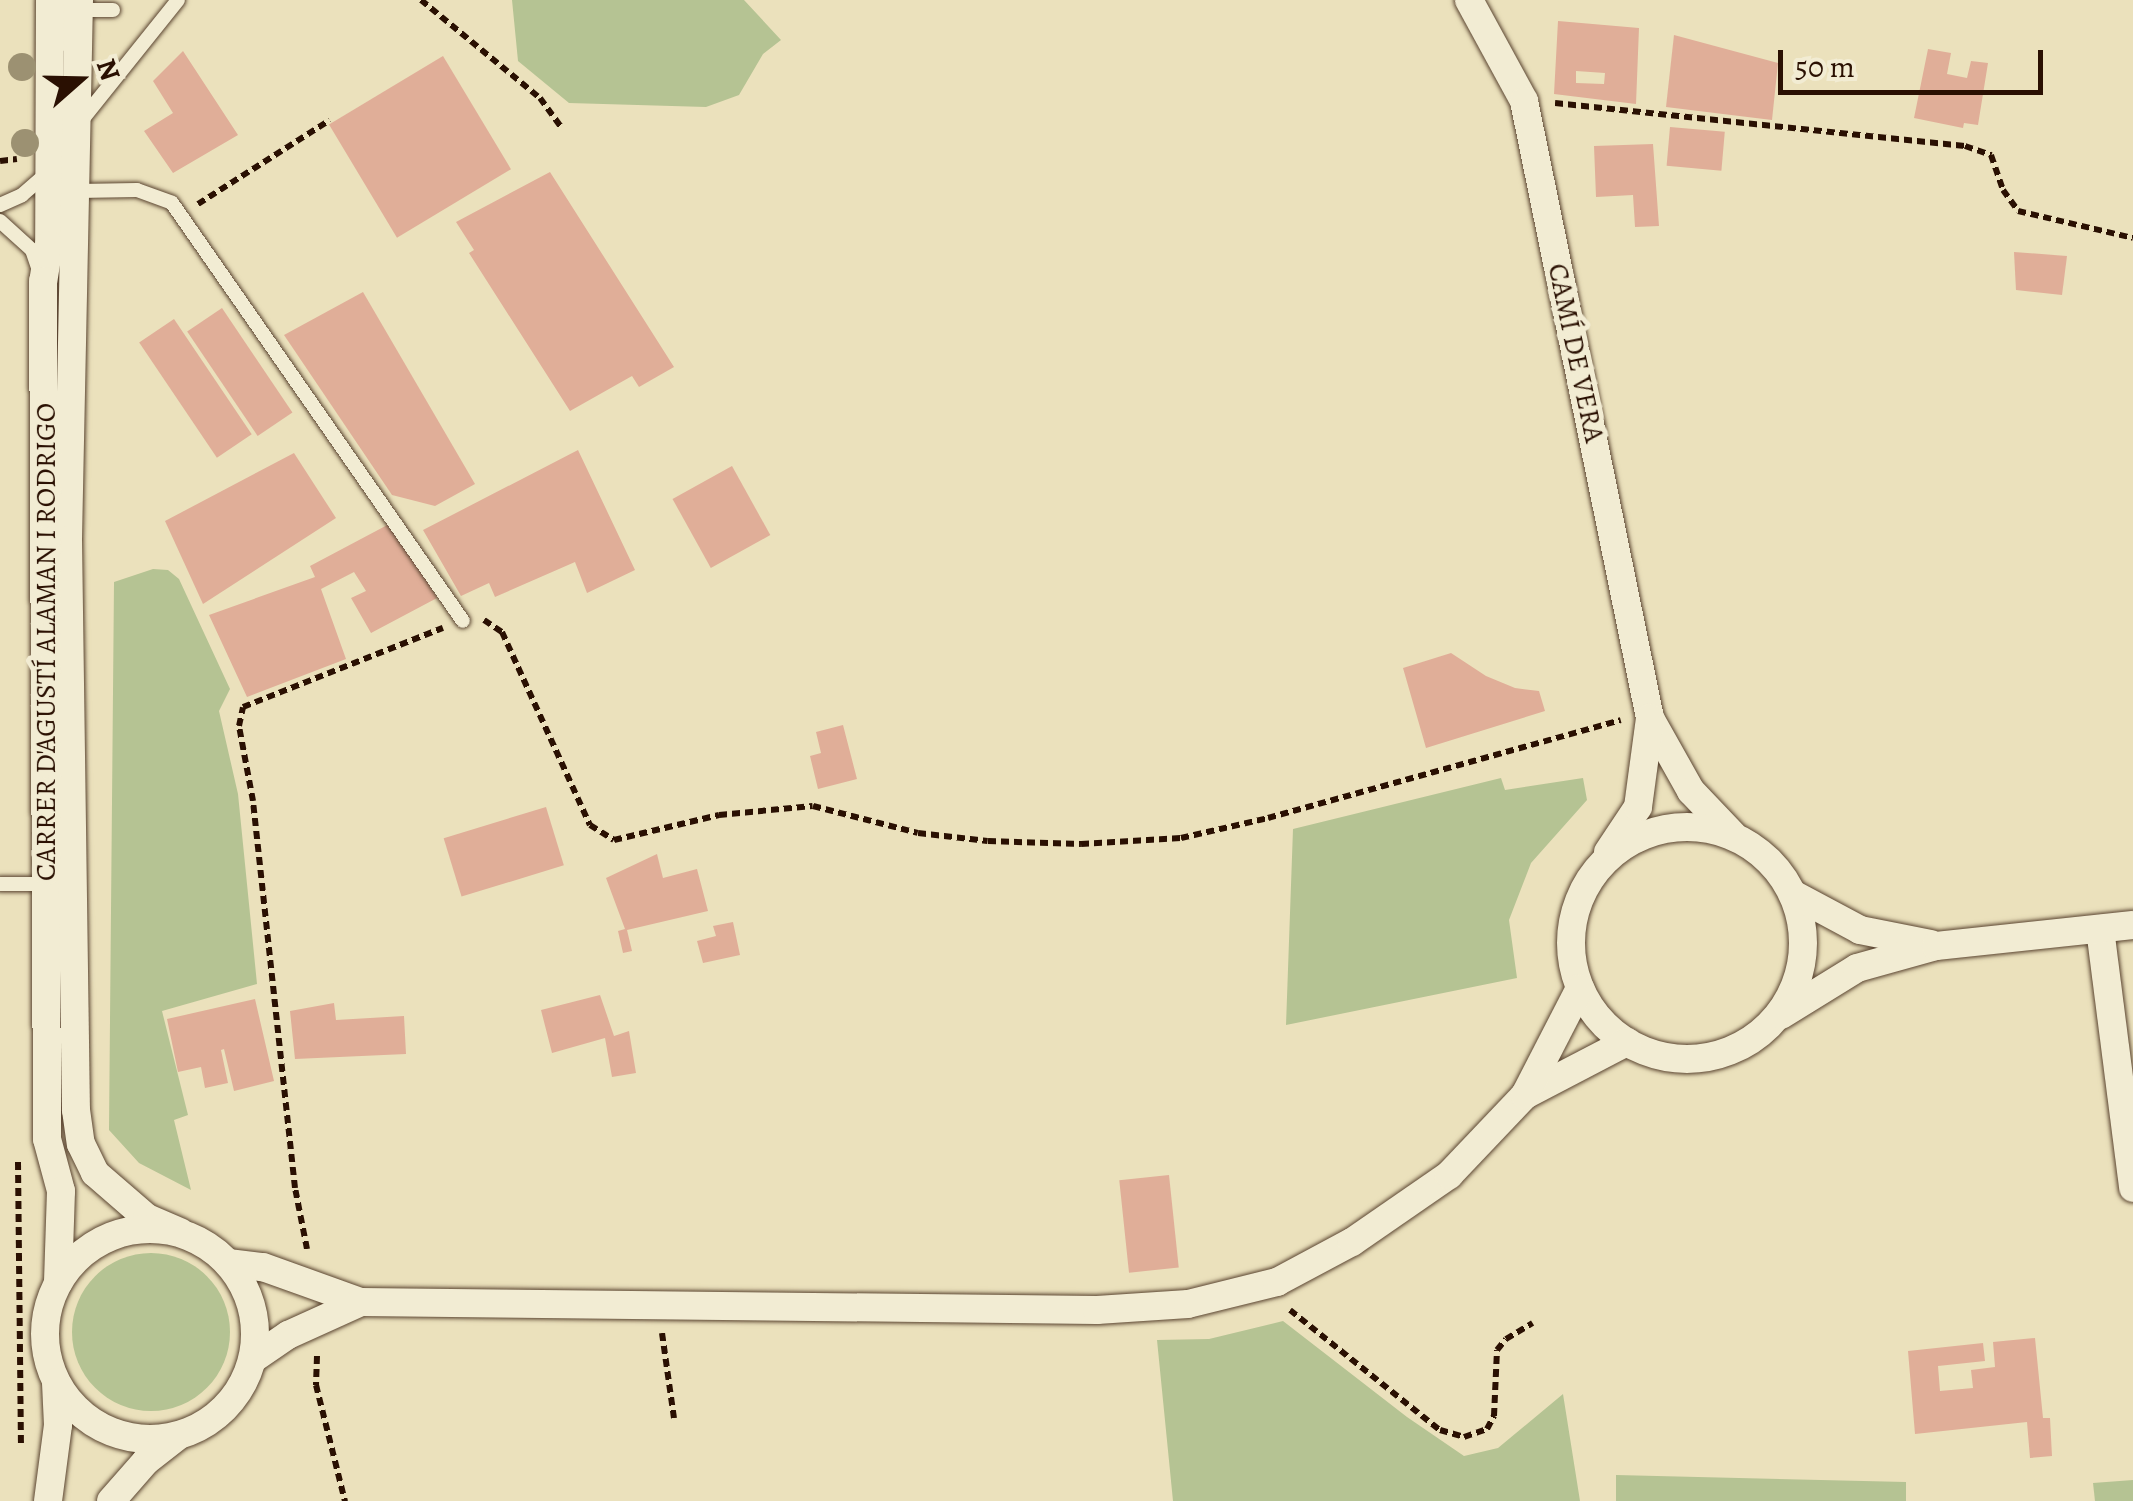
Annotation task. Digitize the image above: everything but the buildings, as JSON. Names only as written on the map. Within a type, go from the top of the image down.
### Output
[{"type":"street","name":"CARRER D'AGUSTÍ ALAMAN I RODRIGO","points":[[50,0],[49,244],[43,281],[60,884],[76,1110],[81,1144],[95,1173],[147,1218],[180,1232]]},
{"type":"street","name":"CAMÍ DE VERA","points":[[1469,0],[1524,100],[1650,718],[1691,791],[1733,836]]},
{"type":"street","name":"CARRER D'AGUSTÍ ALAMAN I RODRIGO","points":[[58,1283],[63,1235],[61,1191],[47,1139],[60,884],[78,191],[74,3]]},
{"type":"street","name":"CAMÍ DE VERA","points":[[1598,868],[1638,807],[1650,718]]},
{"type":"street","points":[[1776,1019],[1794,991],[1803,959],[1802,925],[1793,894],[1778,869],[1733,836],[1697,827],[1660,829],[1626,844],[1598,868],[1581,895],[1572,926],[1572,957],[1580,988],[1599,1018],[1627,1042],[1657,1055],[1690,1059],[1722,1054],[1751,1040],[1776,1019],[1857,968],[1936,946],[2133,925]]},
{"type":"street","points":[[1793,894],[1860,930],[1936,946]]},
{"type":"street","points":[[2100,929],[2133,1188]]},
{"type":"street","points":[[228,1263],[263,1267],[361,1302],[1096,1310],[1188,1304],[1277,1282],[1352,1242],[1449,1175],[1525,1095],[1580,988]]},
{"type":"street","points":[[1525,1095],[1627,1042]]},
{"type":"street","points":[[48,1501],[58,1426],[56,1381],[45,1332],[58,1283],[74,1260],[110,1237],[152,1229],[180,1232],[206,1244],[228,1263],[252,1308],[253,1360],[242,1386],[226,1408],[204,1426],[178,1436],[150,1440],[108,1430],[72,1405],[56,1381]]},
{"type":"street","points":[[253,1360],[361,1302]]},
{"type":"street","points":[[110,1501],[146,1460],[178,1436]]},
{"type":"lane","points":[[79,124],[178,0]]},
{"type":"lane","points":[[0,205],[22,195],[49,170],[64,135],[74,3],[113,10]]},
{"type":"lane","points":[[78,191],[154,194],[172,203],[463,620]]},
{"type":"lane","points":[[0,221],[32,250],[43,281]]},
{"type":"lane","points":[[0,884],[60,884]]},
{"type":"path","points":[[421,0],[540,98],[561,127]]},
{"type":"path","points":[[1524,100],[1965,146],[1991,155],[2003,190],[2018,211],[2133,238]]},
{"type":"path","points":[[180,216],[330,120]]},
{"type":"path","points":[[314,1285],[295,1188],[253,800],[239,726],[243,706],[463,620],[484,620],[502,632],[590,825],[614,840],[719,816],[813,806],[918,832],[988,841],[1080,844],[1181,838],[1268,818],[1614,720],[1650,718]]},
{"type":"path","points":[[1256,1287],[1291,1310],[1440,1430],[1464,1437],[1487,1429],[1494,1416],[1497,1350],[1506,1339],[1533,1323]]},
{"type":"path","points":[[657,1307],[674,1418]]},
{"type":"path","points":[[320,1321],[316,1385],[345,1501]]},
{"type":"green space","points":[[512,0],[744,0],[781,40],[763,54],[739,95],[706,107],[569,103],[518,61]]},
{"type":"green space","points":[[153,569],[168,570],[179,579],[230,689],[219,711],[238,794],[257,984],[162,1011],[188,1115],[174,1120],[191,1190],[139,1163],[109,1130],[114,582]]},
{"type":"green space","points":[[1501,778],[1505,790],[1583,778],[1587,800],[1531,863],[1509,920],[1517,978],[1286,1025],[1293,829]]},
{"type":"green space","points":[[151,1253],[181,1259],[207,1276],[224,1302],[230,1332],[224,1362],[207,1388],[181,1405],[151,1411],[121,1405],[95,1388],[78,1362],[72,1332],[78,1302],[95,1276],[121,1259]]},
{"type":"green space","points":[[1283,1321],[1464,1456],[1498,1448],[1563,1394],[1580,1501],[1173,1501],[1157,1340],[1209,1339]]},
{"type":"green space","points":[[1616,1475],[1906,1482],[1906,1501],[1616,1501]]},
{"type":"green space","points":[[2133,1480],[2133,1501],[2095,1501],[2093,1483]]}]
